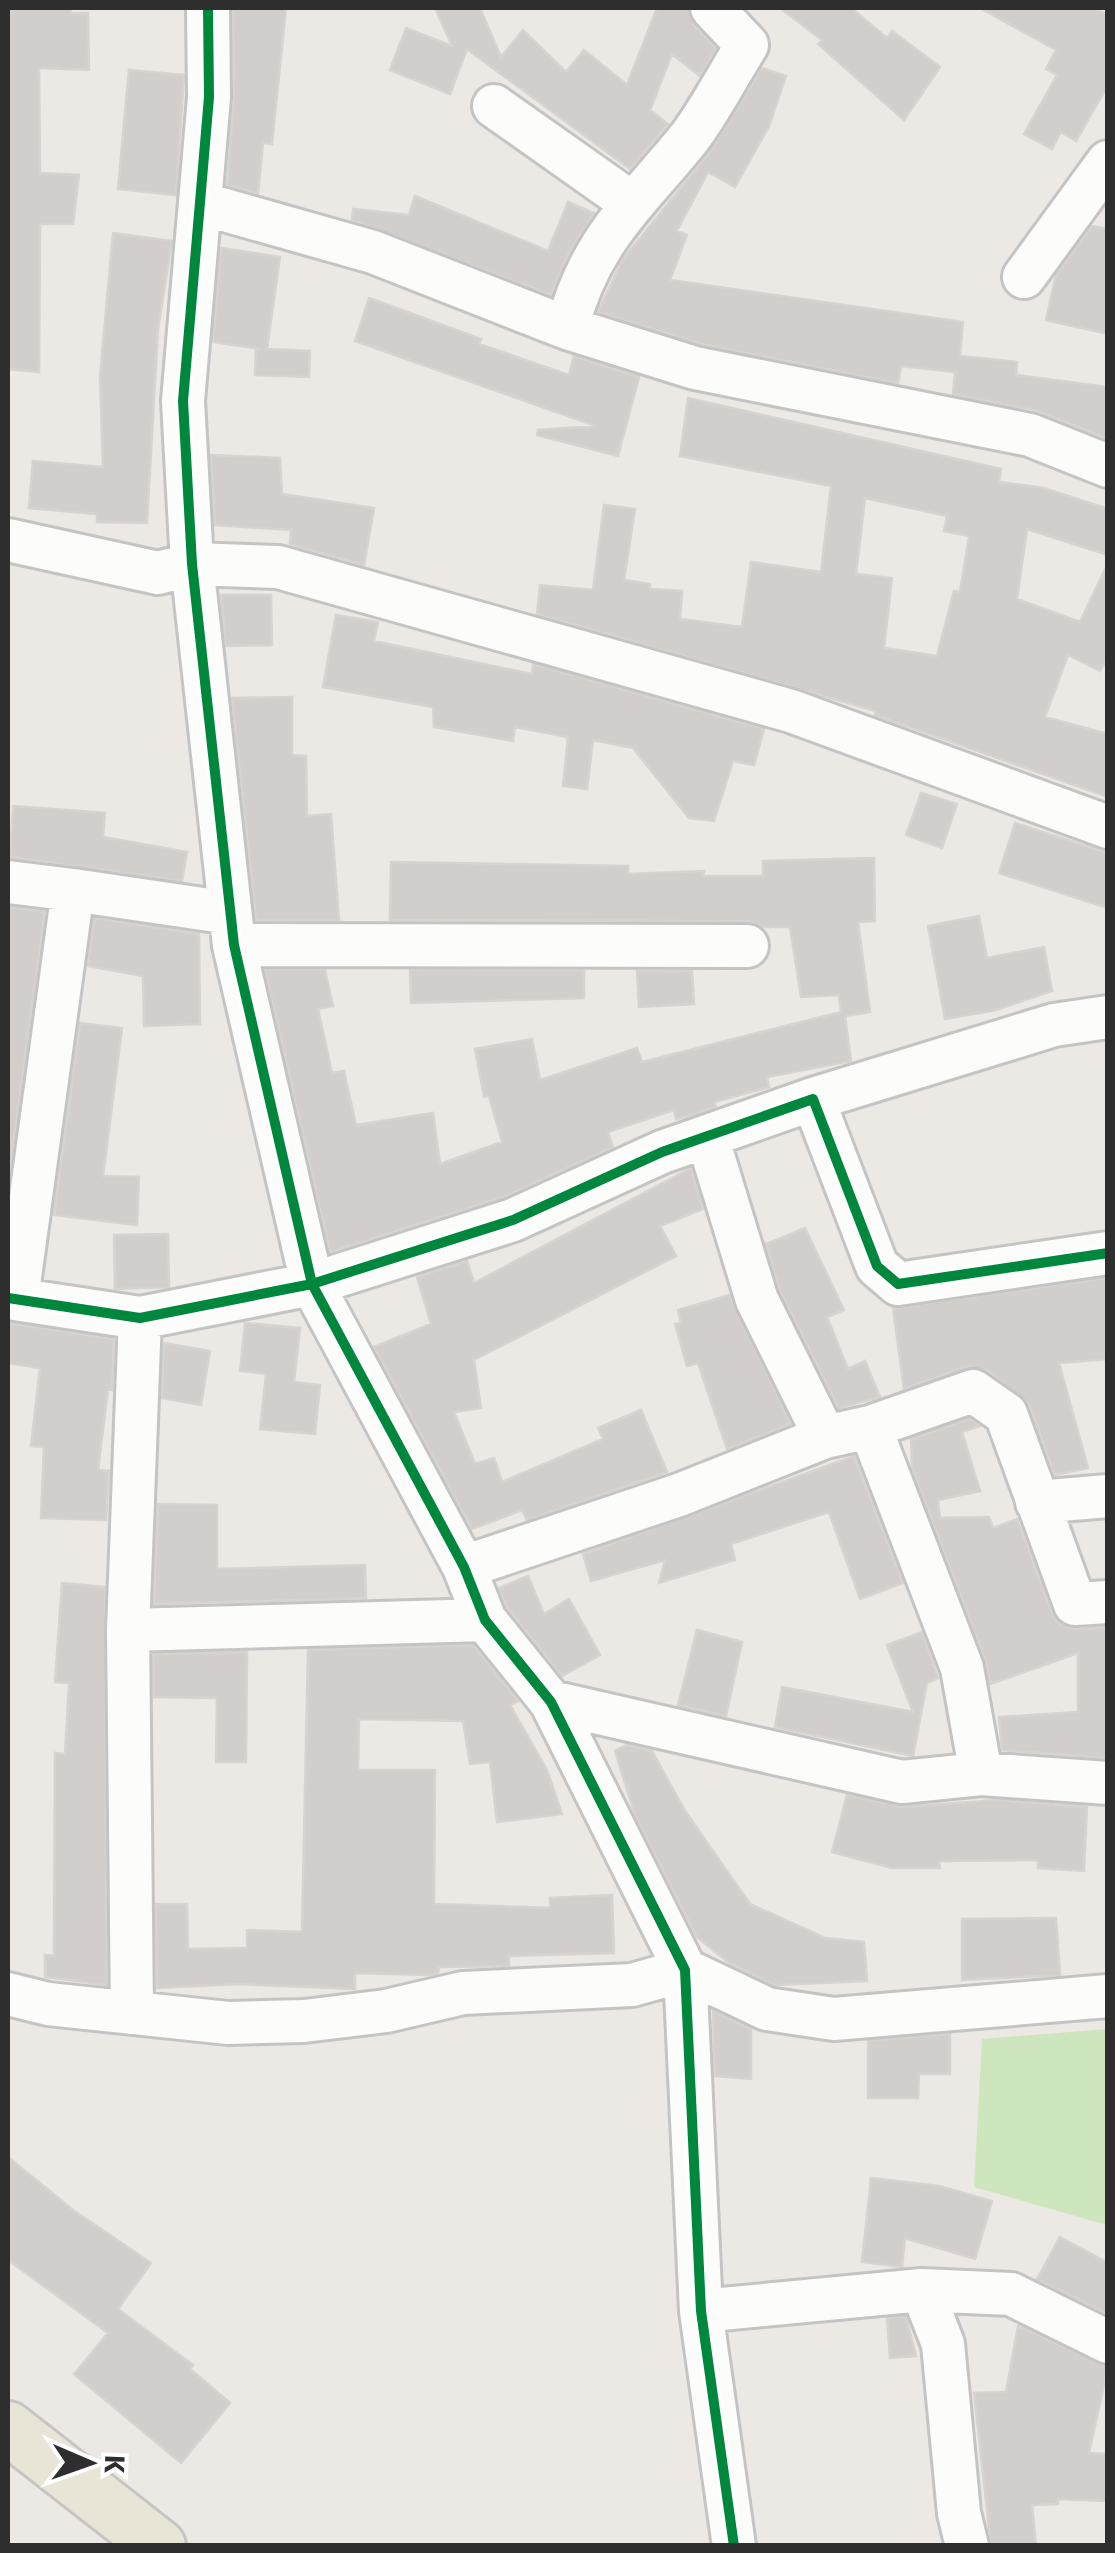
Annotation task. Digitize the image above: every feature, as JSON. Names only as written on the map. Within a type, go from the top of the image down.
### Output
[{"type":"main road","points":[[8,2428],[158,2546]]},
{"type":"street","points":[[208,8],[209,97],[183,401],[192,564],[232,929],[312,1284],[464,1567],[485,1620],[551,1702],[684,1970],[701,2311],[734,2546]]},
{"type":"street","points":[[567,328],[578,285],[630,202],[691,135],[747,45],[712,8]]},
{"type":"street","points":[[494,106],[630,202]]},
{"type":"street","points":[[1024,276],[1108,162]]},
{"type":"street","points":[[200,203],[373,252],[567,328],[695,368],[1030,435],[1108,466]]},
{"type":"street","points":[[8,540],[158,573],[192,564],[278,567],[791,712],[1108,827]]},
{"type":"street","points":[[8,882],[73,890],[232,929],[746,946]]},
{"type":"street","points":[[73,890],[12,1299],[140,1318],[312,1284],[513,1220],[662,1152],[813,1099],[1054,1025],[1108,1017]]},
{"type":"street","points":[[813,1099],[877,1266],[898,1284],[1108,1253]]},
{"type":"street","points":[[707,1136],[756,1300],[825,1437]]},
{"type":"street","points":[[132,2013],[128,1630],[140,1318]]},
{"type":"street","points":[[464,1567],[679,1495],[825,1437],[870,1427],[973,1392],[1006,1414],[1075,1604],[1108,1602]]},
{"type":"street","points":[[870,1427],[962,1668],[980,1774]]},
{"type":"street","points":[[1037,1502],[1108,1496]]},
{"type":"street","points":[[128,1630],[485,1620]]},
{"type":"street","points":[[551,1702],[902,1782],[980,1774],[1108,1783]]},
{"type":"street","points":[[8,1994],[228,2023],[304,2021],[386,2011],[463,1994],[632,1985],[684,1970],[767,2009],[834,2019],[1108,1996]]},
{"type":"street","points":[[701,2311],[922,2290],[1011,2294],[1108,2342]]},
{"type":"street","points":[[922,2290],[943,2344],[959,2513],[967,2546]]},
{"type":"green space","points":[[1107,2029],[1107,2225],[974,2187],[982,2039]]},
{"type":"building","points":[[8,8],[70,8],[71,13],[88,13],[89,70],[39,68],[40,173],[79,175],[73,224],[40,224],[39,372],[8,369]]},
{"type":"building","points":[[233,8],[286,8],[272,144],[263,143],[258,193],[227,185],[234,97]]},
{"type":"building","points":[[435,8],[480,8],[501,57],[523,30],[566,72],[584,50],[627,85],[657,8],[688,8],[693,24],[716,48],[700,76],[672,54],[650,110],[668,124],[630,169],[467,49],[450,94],[390,70],[406,28],[452,46]]},
{"type":"building","points":[[780,8],[851,8],[887,38],[892,31],[940,67],[904,120],[818,44],[822,40]]},
{"type":"building","points":[[980,8],[1094,8],[1108,15],[1108,85],[1076,141],[1061,132],[1052,149],[1024,134],[1057,75],[1046,69],[1056,50]]},
{"type":"building","points":[[762,68],[786,76],[769,126],[735,187],[708,172],[677,231],[687,235],[670,280],[963,322],[960,356],[1017,362],[1016,375],[1108,387],[1108,439],[1035,410],[953,394],[955,372],[901,366],[898,383],[701,344],[598,312],[623,259],[710,152]]},
{"type":"building","points":[[129,70],[184,75],[176,195],[118,189]]},
{"type":"building","points":[[415,196],[548,251],[568,202],[594,213],[566,258],[551,295],[352,220],[353,209],[409,215]]},
{"type":"building","points":[[1092,226],[1108,229],[1108,334],[1046,320],[1056,275]]},
{"type":"building","points":[[113,233],[172,241],[158,329],[147,523],[97,522],[97,514],[29,508],[33,461],[103,467],[100,376]]},
{"type":"building","points":[[221,248],[280,257],[267,349],[310,351],[309,377],[255,375],[256,348],[213,342]]},
{"type":"building","points":[[369,298],[481,339],[479,344],[569,375],[574,356],[639,377],[618,456],[537,435],[538,430],[596,426],[355,341]]},
{"type":"building","points":[[688,398],[1001,469],[999,482],[1044,488],[1108,509],[1108,555],[1027,529],[1017,599],[1080,622],[1108,563],[1108,656],[1100,671],[1068,655],[1045,717],[1108,734],[1108,797],[875,715],[876,711],[537,614],[540,585],[593,590],[604,505],[635,509],[624,580],[650,584],[650,589],[682,591],[680,619],[742,627],[751,562],[821,572],[831,486],[680,456]],"holes":[[[865,498],[947,516],[944,531],[969,536],[960,592],[954,591],[937,656],[884,648],[892,578],[856,574]]]},
{"type":"building","points":[[211,455],[280,458],[282,494],[374,508],[364,565],[290,544],[291,530],[215,525]]},
{"type":"building","points":[[221,595],[271,595],[272,645],[226,646]]},
{"type":"building","points":[[336,615],[378,622],[374,641],[532,674],[533,664],[764,729],[754,765],[733,761],[714,821],[689,818],[633,748],[593,740],[587,789],[563,786],[568,737],[515,727],[513,741],[434,727],[433,707],[323,687]]},
{"type":"building","points":[[292,697],[292,755],[306,756],[307,816],[331,814],[339,920],[256,920],[232,698]]},
{"type":"building","points":[[921,793],[957,804],[942,848],[906,835]]},
{"type":"building","points":[[13,806],[105,813],[103,837],[187,852],[182,881],[10,857]]},
{"type":"building","points":[[1015,823],[1108,853],[1108,908],[999,873]]},
{"type":"building","points":[[874,858],[875,921],[858,922],[870,1012],[845,1016],[851,1061],[767,1077],[769,1087],[714,1102],[716,1107],[676,1119],[674,1110],[608,1132],[613,1147],[504,1197],[330,1252],[265,970],[325,970],[333,1006],[318,1009],[332,1073],[344,1071],[356,1125],[433,1113],[440,1164],[502,1142],[489,1096],[484,1097],[475,1049],[532,1039],[540,1080],[637,1048],[642,1062],[841,1012],[839,995],[801,997],[790,927],[762,927],[747,921],[390,920],[391,862],[628,866],[628,874],[704,871],[703,876],[763,876],[763,861]]},
{"type":"building","points":[[8,907],[45,912],[10,1169],[8,1169]]},
{"type":"building","points":[[979,916],[987,958],[1044,947],[1052,991],[996,1010],[945,1019],[928,926]]},
{"type":"building","points":[[94,918],[199,934],[200,1024],[144,1026],[143,976],[88,966]]},
{"type":"building","points":[[410,970],[584,971],[584,998],[411,1003]]},
{"type":"building","points":[[637,971],[692,971],[694,1004],[639,1007]]},
{"type":"building","points":[[80,1023],[122,1028],[103,1176],[139,1177],[137,1225],[54,1215]]},
{"type":"building","points":[[691,1168],[703,1209],[660,1226],[676,1256],[474,1360],[481,1408],[454,1412],[475,1464],[494,1458],[502,1482],[603,1439],[598,1428],[641,1410],[667,1472],[527,1520],[522,1510],[472,1529],[374,1347],[431,1324],[417,1277],[467,1261],[474,1283]]},
{"type":"building","points":[[805,1228],[844,1310],[827,1317],[848,1369],[865,1361],[880,1397],[839,1408],[780,1291],[766,1244]]},
{"type":"building","points":[[168,1234],[169,1287],[115,1289],[114,1235]]},
{"type":"building","points":[[1108,1278],[1108,1359],[1059,1363],[1088,1468],[1055,1475],[1029,1404],[987,1370],[966,1367],[904,1389],[893,1308]]},
{"type":"building","points":[[729,1295],[791,1424],[727,1449],[698,1363],[687,1366],[675,1324],[681,1323],[678,1310]]},
{"type":"building","points":[[8,1323],[114,1339],[112,1390],[108,1389],[98,1470],[109,1471],[106,1520],[41,1518],[44,1447],[31,1446],[40,1368],[8,1363]]},
{"type":"building","points":[[245,1323],[300,1328],[294,1382],[320,1385],[315,1434],[260,1429],[266,1374],[240,1371]]},
{"type":"building","points":[[164,1343],[210,1351],[201,1405],[162,1398]]},
{"type":"building","points":[[969,1419],[980,1426],[962,1432],[980,1491],[938,1500],[940,1518],[989,1517],[993,1528],[1017,1519],[1052,1613],[1060,1624],[1076,1629],[1108,1627],[1108,1758],[1002,1750],[999,1717],[1078,1712],[1078,1653],[990,1684],[985,1659],[912,1468],[911,1439]]},
{"type":"building","points":[[854,1456],[903,1583],[860,1599],[829,1512],[731,1544],[735,1560],[659,1583],[665,1560],[591,1581],[583,1554]]},
{"type":"building","points":[[158,1504],[217,1505],[217,1569],[365,1565],[366,1598],[154,1604]]},
{"type":"building","points":[[528,1576],[544,1614],[569,1599],[600,1655],[562,1676],[507,1607],[499,1588]]},
{"type":"building","points":[[62,1583],[105,1587],[107,1985],[45,1977],[45,1955],[54,1956],[55,1753],[65,1754],[69,1683],[55,1682]]},
{"type":"building","points":[[697,1630],[742,1642],[726,1716],[678,1705]]},
{"type":"building","points":[[922,1632],[938,1678],[927,1683],[913,1756],[775,1727],[782,1687],[913,1712],[887,1645]]},
{"type":"building","points":[[473,1645],[518,1701],[510,1705],[547,1770],[562,1814],[497,1822],[490,1762],[470,1764],[463,1721],[359,1719],[358,1770],[435,1770],[434,1904],[550,1908],[550,1898],[612,1895],[614,1953],[509,1956],[509,1966],[439,1967],[438,1973],[429,1975],[355,1973],[355,1989],[239,1984],[157,1988],[156,1904],[187,1904],[188,1949],[247,1948],[247,1930],[302,1932],[308,1650]]},
{"type":"building","points":[[247,1652],[246,1762],[216,1762],[217,1698],[154,1697],[153,1654]]},
{"type":"building","points":[[627,1745],[652,1751],[685,1811],[750,1904],[825,1938],[864,1942],[867,1981],[774,1985],[729,1963],[697,1937],[635,1815],[615,1751]]},
{"type":"building","points":[[847,1795],[904,1807],[998,1800],[1087,1807],[1084,1871],[1038,1868],[1038,1860],[939,1861],[940,1868],[892,1868],[832,1852]]},
{"type":"building","points":[[1056,1918],[1060,1975],[962,1980],[962,1919]]},
{"type":"building","points":[[713,2011],[751,2029],[751,2079],[715,2076]]},
{"type":"building","points":[[950,2034],[950,2074],[919,2074],[918,2098],[868,2098],[868,2041]]},
{"type":"building","points":[[8,2157],[73,2210],[151,2263],[118,2309],[193,2365],[190,2369],[230,2403],[181,2463],[74,2374],[108,2333],[8,2260]]},
{"type":"building","points":[[871,2178],[939,2186],[992,2201],[975,2259],[905,2238],[902,2267],[862,2262]]},
{"type":"building","points":[[1060,2237],[1108,2263],[1108,2314],[1037,2279]]},
{"type":"building","points":[[906,2317],[916,2356],[890,2358],[887,2318]]},
{"type":"building","points":[[1018,2326],[1108,2367],[1089,2453],[1108,2454],[1108,2501],[1058,2499],[1058,2504],[1032,2505],[1036,2546],[991,2546],[974,2393],[1006,2392]]},
{"type":"cycle path","points":[[208,8],[209,97],[183,401],[192,564],[234,945],[312,1284],[513,1220],[662,1152],[813,1099],[877,1266],[898,1284],[1108,1253]]},
{"type":"cycle path","points":[[8,1298],[140,1318],[312,1284],[464,1567],[485,1620],[551,1702],[685,1970],[701,2311],[734,2546]]}]
